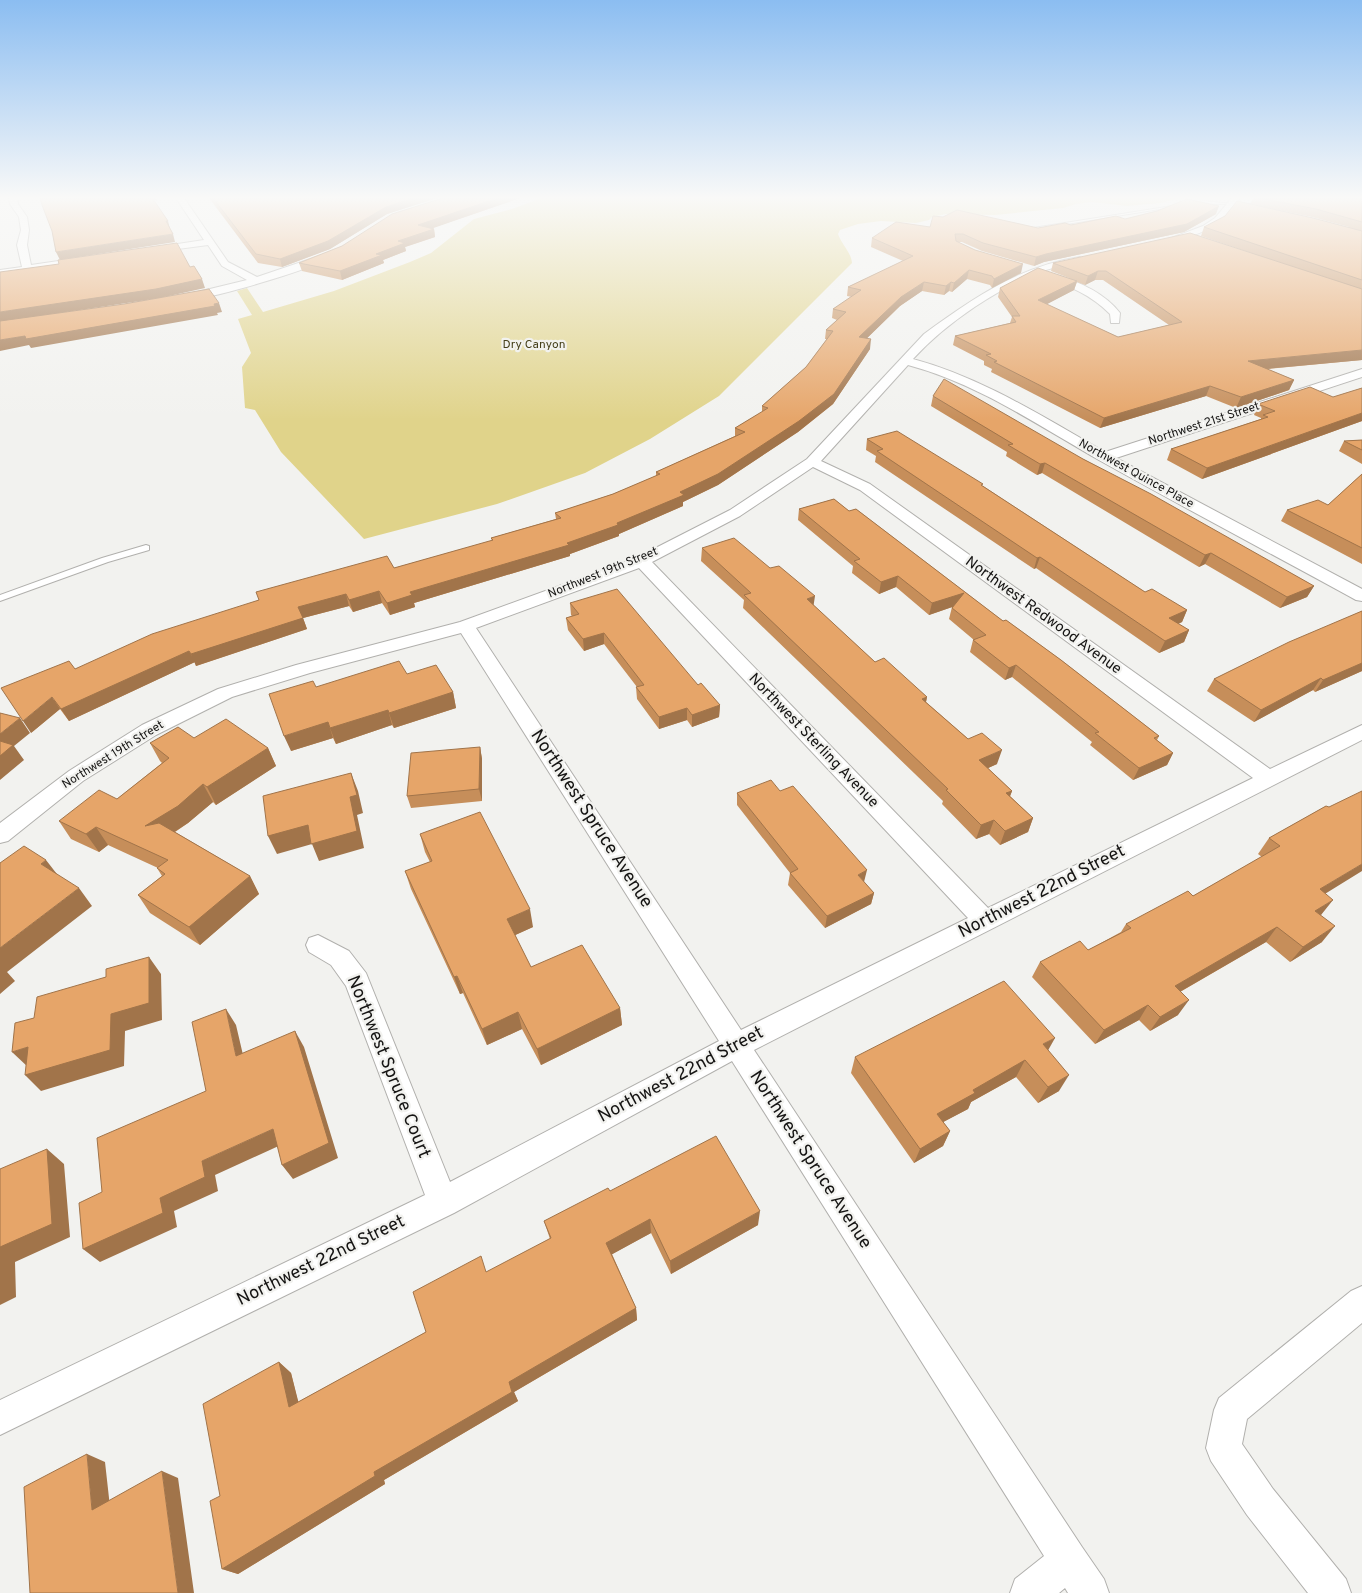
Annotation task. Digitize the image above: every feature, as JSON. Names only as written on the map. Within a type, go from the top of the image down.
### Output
[{"type":"street","points":[[240,272],[256,281]]},
{"type":"street","points":[[178,300],[283,272]]},
{"type":"street","name":"Northwest 19th Street","points":[[0,835],[76,776],[149,730],[225,693],[302,669],[466,626],[642,561],[734,513],[812,462],[908,360],[928,336],[972,305],[1032,272]]},
{"type":"street","points":[[1034,272],[1090,291],[1104,301],[1115,313],[1115,321]]},
{"type":"street","name":"Northwest Quince Place","points":[[908,360],[941,370],[972,383],[1104,457],[1362,596]]},
{"type":"street","name":"Northwest 21st Street","points":[[1104,457],[1362,373]]},
{"type":"street","name":"Northwest Redwood Avenue","points":[[812,462],[839,473],[865,487],[1268,778]]},
{"type":"street","name":"Northwest Sterling Avenue","points":[[642,561],[985,920]]},
{"type":"street","name":"Northwest Spruce Avenue","points":[[466,626],[1090,1593]]},
{"type":"street","name":"Northwest 22nd Street","points":[[0,1418],[443,1202],[737,1045],[1362,732]]},
{"type":"street","name":"Northwest Spruce Court","points":[[318,945],[340,958],[357,981],[443,1202]]},
{"type":"street","points":[[1332,1593],[1260,1502],[1224,1448],[1231,1410],[1362,1302]]},
{"type":"street","points":[[1029,1593],[1069,1560]]},
{"type":"lane","points":[[0,598],[105,560],[146,548]]},
{"type":"green space","name":"Dry Canyon","points":[[383,272],[843,272],[719,396],[650,439],[585,473],[497,504],[364,539],[281,452],[255,410],[245,408],[242,367],[251,353],[238,319],[252,315],[237,291],[247,288],[263,312],[334,291]]},
{"type":"building","points":[[0,272],[198,272],[202,279],[156,289],[0,312]]},
{"type":"building","points":[[879,272],[966,272],[954,283],[951,282],[946,286],[924,282],[901,297],[859,337],[871,339],[834,394],[799,421],[718,474],[680,492],[684,495],[617,523],[618,525],[567,543],[569,545],[410,592],[412,595],[387,603],[379,591],[349,600],[346,594],[298,607],[303,618],[191,654],[189,651],[61,709],[52,697],[23,721],[1,688],[69,661],[75,669],[152,634],[259,600],[256,592],[387,556],[394,568],[493,540],[491,538],[561,518],[555,513],[613,494],[660,474],[656,472],[745,432],[735,428],[768,408],[762,406],[806,367],[833,331],[826,330],[846,312],[833,309],[861,290],[848,287]]},
{"type":"building","points":[[978,272],[1007,272],[994,279],[992,276]]},
{"type":"building","points":[[1030,272],[1051,272],[1077,281],[1038,300],[1118,337],[1182,322],[1108,272],[1311,272],[1362,289],[1362,350],[1248,361],[1294,380],[1241,397],[1210,386],[1104,418],[994,362],[997,361],[986,355],[991,354],[955,336],[1016,322],[1012,316],[1020,316],[1000,288]]},
{"type":"building","points":[[1078,272],[1095,272],[1088,276]]},
{"type":"building","points":[[1339,272],[1362,272],[1362,280]]},
{"type":"building","points":[[209,289],[219,303],[214,304],[215,306],[26,339],[25,336],[0,340],[0,321],[124,304]]},
{"type":"building","points":[[944,379],[1083,459],[1151,494],[1314,586],[1287,597],[1211,553],[1205,555],[1045,463],[1040,464],[1008,445],[1013,444],[933,396]]},
{"type":"building","points":[[1310,387],[1333,397],[1362,388],[1362,413],[1207,468],[1171,449],[1268,417],[1263,415],[1275,411],[1258,404]]},
{"type":"building","points":[[897,431],[983,484],[981,485],[1145,592],[1152,589],[1187,610],[1169,618],[1189,630],[1165,641],[877,451],[883,449],[867,439]]},
{"type":"building","points":[[1362,440],[1362,450],[1344,441]]},
{"type":"building","points":[[1362,474],[1362,548],[1287,510],[1318,500],[1328,505]]},
{"type":"building","points":[[834,499],[849,511],[856,509],[1003,621],[1006,620],[1061,660],[1159,736],[1154,738],[1173,753],[1139,768],[1095,733],[1099,732],[1016,665],[1009,668],[973,640],[986,635],[952,608],[964,593],[932,603],[898,576],[881,582],[854,561],[860,559],[799,509]]},
{"type":"building","points":[[734,538],[770,568],[779,566],[815,596],[807,599],[875,662],[884,658],[927,697],[922,699],[968,739],[982,733],[1002,750],[979,760],[1012,791],[1006,793],[1033,818],[1005,831],[994,820],[981,825],[946,790],[948,789],[744,595],[751,593],[702,548]]},
{"type":"building","points":[[617,589],[698,685],[701,683],[720,705],[692,715],[687,708],[659,717],[636,687],[644,685],[604,633],[583,639],[566,618],[579,614],[570,603]]},
{"type":"building","points":[[1362,611],[1362,663],[1323,680],[1321,678],[1261,710],[1214,679],[1289,642]]},
{"type":"building","points":[[399,661],[407,674],[436,665],[453,692],[389,713],[388,710],[330,728],[328,722],[284,736],[269,694],[313,681],[316,687]]},
{"type":"building","points":[[0,713],[20,718],[0,734]]},
{"type":"building","points":[[226,719],[268,748],[207,787],[203,784],[178,806],[145,826],[159,823],[250,876],[189,927],[138,895],[165,874],[157,868],[168,860],[96,827],[86,834],[59,821],[99,790],[117,799],[169,758],[150,743],[178,727],[194,738]]},
{"type":"building","points":[[0,741],[13,745],[0,756]]},
{"type":"building","points":[[480,747],[479,789],[407,796],[411,753]]},
{"type":"building","points":[[351,773],[357,795],[350,797],[357,831],[311,844],[308,825],[268,836],[263,796]]},
{"type":"building","points":[[771,780],[780,791],[793,786],[867,870],[858,875],[874,893],[827,916],[790,873],[798,869],[737,793]]},
{"type":"building","points":[[1362,791],[1362,864],[1320,889],[1333,900],[1315,911],[1335,926],[1303,947],[1277,927],[1175,986],[1189,1000],[1160,1017],[1148,1005],[1104,1030],[1040,962],[1080,941],[1088,950],[1131,928],[1126,924],[1188,891],[1193,896],[1280,846],[1269,838],[1326,806],[1329,807]]},
{"type":"building","points":[[480,812],[530,909],[507,919],[531,967],[582,945],[620,1008],[537,1049],[518,1012],[482,1029],[457,976],[454,977],[405,871],[432,861],[420,834]]},
{"type":"building","points":[[24,846],[46,860],[41,864],[79,888],[0,948],[0,863]]},
{"type":"building","points":[[149,957],[149,1003],[111,1014],[110,1050],[25,1075],[28,1047],[12,1052],[15,1023],[34,1018],[37,997],[106,977],[106,969]]},
{"type":"building","points":[[1004,981],[1055,1038],[1043,1044],[1069,1075],[1048,1087],[1025,1060],[973,1090],[975,1093],[937,1114],[950,1131],[920,1149],[855,1057]]},
{"type":"building","points":[[226,1009],[236,1056],[295,1031],[329,1143],[282,1165],[273,1129],[202,1161],[205,1177],[160,1198],[163,1213],[83,1249],[79,1203],[102,1192],[97,1138],[206,1091],[192,1022]]},
{"type":"building","points":[[716,1136],[760,1211],[670,1261],[650,1219],[606,1243],[636,1308],[509,1382],[512,1392],[374,1472],[375,1476],[222,1569],[210,1501],[220,1496],[203,1404],[279,1362],[289,1407],[426,1332],[413,1292],[481,1256],[486,1272],[551,1238],[544,1221],[608,1188],[610,1191]]},
{"type":"building","points":[[47,1149],[52,1224],[0,1247],[0,1169]]},
{"type":"building","points":[[87,1454],[92,1510],[162,1471],[178,1593],[30,1593],[24,1487]]}]
